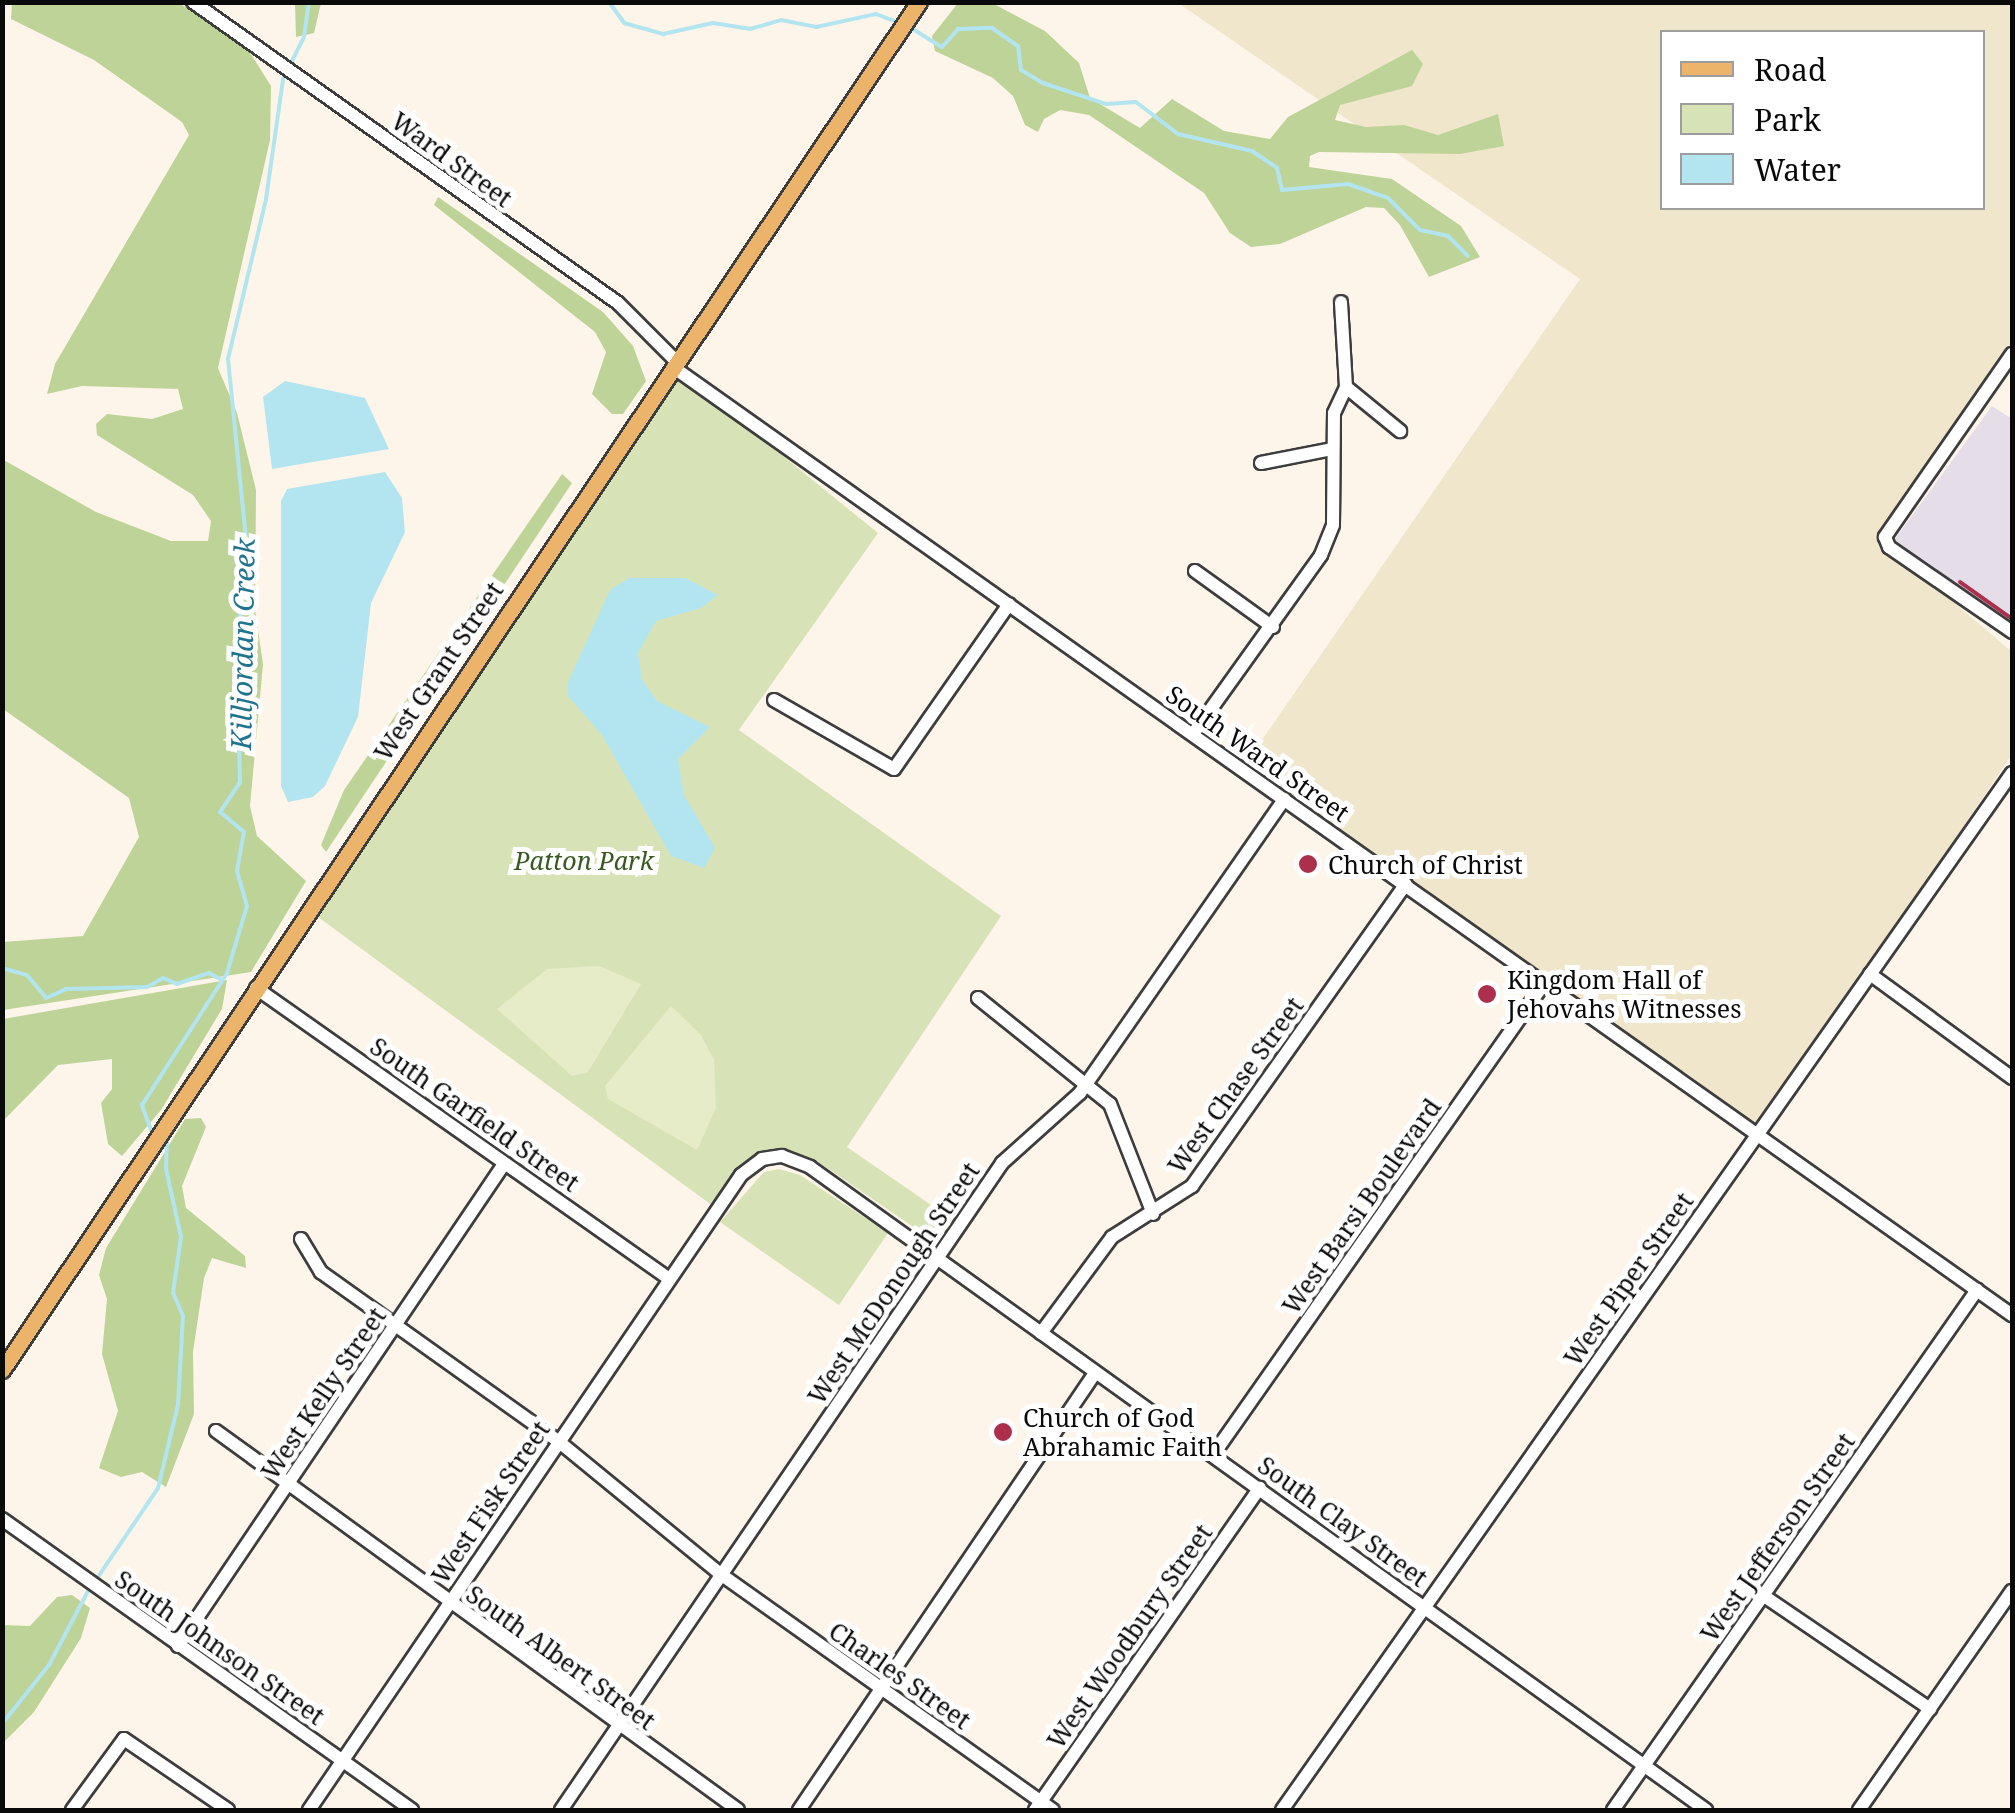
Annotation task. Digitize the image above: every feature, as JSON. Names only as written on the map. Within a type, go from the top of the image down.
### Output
[{"type":"main road","name":"West Grant Street","points":[[2,1370],[919,2]]},
{"type":"street","name":"Ward Street","points":[[192,2],[634,316],[675,364]]},
{"type":"street","points":[[1194,734],[1273,626],[1334,525],[1338,501],[1332,450],[1334,413],[1346,387],[1341,302]]},
{"type":"street","points":[[2012,354],[1885,537],[1889,547],[2012,632]]},
{"type":"street","name":"South Ward Street","points":[[675,364],[2012,1315]]},
{"type":"street","points":[[1346,387],[1400,431]]},
{"type":"street","points":[[1261,463],[1332,450]]},
{"type":"street","points":[[1195,571],[1273,626]]},
{"type":"street","points":[[774,700],[894,769],[1009,604]]},
{"type":"street","name":"West Piper Street","points":[[1282,1810],[2012,773]]},
{"type":"street","name":"West McDonough Street","points":[[561,1810],[1002,1163],[1088,1083],[1284,800]]},
{"type":"street","name":"West Chase Street","points":[[1041,1333],[1112,1237],[1192,1186],[1406,884]]},
{"type":"street","points":[[1870,974],[2012,1078]]},
{"type":"street","name":"West Barsi Boulevard","points":[[1213,1455],[1545,982]]},
{"type":"street","name":"South Garfield Street","points":[[256,988],[668,1278]]},
{"type":"street","points":[[978,998],[1088,1083],[1118,1117],[1153,1214]]},
{"type":"street","name":"South Clay Street","points":[[710,1220],[756,1162],[789,1158],[937,1258],[1706,1810]]},
{"type":"street","name":"West Kelly Street","points":[[178,1646],[504,1164]]},
{"type":"street","name":"West Fisk Street","points":[[310,1810],[710,1220]]},
{"type":"street","name":"Charles Street","points":[[301,1238],[320,1272],[558,1441],[722,1575],[1038,1806],[1054,1810]]},
{"type":"street","name":"West Jefferson Street","points":[[1613,1810],[1977,1290]]},
{"type":"street","points":[[798,1810],[1095,1372]]},
{"type":"street","name":"South Albert Street","points":[[216,1432],[286,1488],[738,1810]]},
{"type":"street","name":"West Woodbury Street","points":[[1038,1806],[1260,1488]]},
{"type":"street","name":"South Johnson Street","points":[[2,1519],[412,1810]]},
{"type":"street","points":[[1858,1810],[2012,1591]]},
{"type":"street","points":[[1764,1596],[1930,1709]]},
{"type":"street","points":[[72,1810],[124,1738],[228,1810]]},
{"type":"shaded area","points":[[1178,3],[2012,3],[2012,344],[1877,537],[2012,652],[2012,754],[1757,1135],[1242,769],[1580,279]]},
{"type":"shaded area","points":[[1992,406],[2012,419],[2012,634],[1889,547]]},
{"type":"green space","points":[[12,3],[179,3],[247,48],[271,86],[270,140],[218,368],[237,413],[256,490],[255,610],[263,664],[250,806],[257,836],[306,881],[251,972],[3,1010],[3,942],[83,936],[139,837],[129,798],[3,709],[2,459],[96,512],[171,541],[208,541],[211,521],[193,495],[97,435],[96,424],[107,414],[152,419],[183,409],[178,389],[82,386],[47,394],[55,364],[189,135],[182,122],[94,60],[11,19]]},
{"type":"green space","points":[[295,3],[321,3],[314,33],[296,37]]},
{"type":"green space","points":[[958,3],[992,3],[1045,31],[1079,63],[1090,98],[1140,128],[1172,99],[1224,131],[1270,139],[1288,117],[1412,50],[1423,64],[1412,86],[1340,105],[1335,120],[1366,127],[1404,125],[1438,135],[1498,114],[1504,146],[1460,154],[1319,152],[1310,156],[1309,167],[1392,179],[1461,226],[1480,257],[1429,277],[1400,225],[1384,208],[1366,207],[1280,244],[1251,247],[1230,233],[1204,193],[1089,115],[1060,110],[1044,119],[1038,132],[1025,125],[1013,96],[993,78],[935,51],[932,36]]},
{"type":"green space","points":[[438,197],[603,312],[633,346],[646,381],[623,414],[612,414],[592,394],[606,352],[595,332],[434,205]]},
{"type":"green space","name":"Patton Park","points":[[673,367],[878,533],[739,730],[1001,916],[847,1147],[947,1216],[931,1239],[817,1161],[762,1159],[717,1209],[307,909]]},
{"type":"green space","points":[[562,474],[572,483],[326,852],[321,845],[344,790]]},
{"type":"green space","points":[[599,966],[641,984],[588,1072],[572,1076],[497,1009],[547,969]]},
{"type":"green space","points":[[227,980],[222,1009],[161,1110],[122,1156],[108,1144],[101,1103],[112,1089],[112,1059],[58,1065],[3,1121],[3,1019]]},
{"type":"green space","points":[[671,1006],[701,1035],[714,1060],[716,1108],[697,1150],[608,1099],[605,1086]]},
{"type":"green space","points":[[201,1118],[206,1127],[182,1186],[186,1208],[245,1256],[246,1268],[212,1258],[204,1278],[193,1352],[194,1414],[166,1487],[142,1472],[121,1477],[99,1468],[118,1411],[102,1354],[107,1299],[99,1275],[106,1248],[185,1119]]},
{"type":"green space","points":[[779,1169],[800,1175],[888,1233],[839,1305],[720,1222],[764,1172]]},
{"type":"green space","points":[[72,1595],[90,1608],[81,1638],[34,1712],[3,1743],[3,1625],[30,1626],[57,1597]]},
{"type":"water","points":[[285,381],[365,398],[389,449],[272,469],[263,397]]},
{"type":"water","points":[[385,472],[402,498],[405,532],[371,603],[358,717],[325,786],[313,797],[288,802],[281,786],[281,501],[287,489]]},
{"type":"water","points":[[629,578],[685,578],[718,595],[701,608],[656,621],[638,653],[642,679],[657,701],[710,727],[678,759],[684,795],[715,848],[704,868],[671,856],[602,735],[568,696],[568,682],[610,590]]},
{"type":"waterway","name":"Killjordan Creek","points":[[151,1130],[142,1105],[227,973],[247,906],[237,871],[244,832],[220,812],[240,782],[237,639],[248,559],[228,359],[266,199],[283,79],[304,37],[309,2]]},
{"type":"waterway","points":[[609,2],[624,23],[663,34],[713,23],[750,29],[781,20],[816,27],[876,14],[899,23]]},
{"type":"waterway","points":[[908,26],[942,47],[958,29],[992,28],[1018,46],[1021,70],[1043,83],[1106,104],[1136,102],[1178,134],[1252,151],[1277,168],[1282,190],[1348,184],[1388,198],[1420,230],[1448,236],[1468,256]]},
{"type":"waterway","points":[[2,968],[27,975],[46,998],[66,989],[147,987],[163,978],[177,984],[209,973],[220,979]]},
{"type":"waterway","name":"Killjordan Creek","points":[[98,1577],[158,1488],[178,1405],[183,1316],[173,1293],[181,1237],[166,1169],[167,1138]]},
{"type":"waterway","name":"Killjordan Creek","points":[[2,1724],[49,1665],[88,1591]]},
{"type":"railway","points":[[1960,582],[2012,619]]},
{"type":"place","name":"Church of Christ","points":[[1308,864]]},
{"type":"place","name":"Kingdom Hall of Jehovahs Witnesses","points":[[1487,994]]},
{"type":"place","name":"Church of God Abrahamic Faith","points":[[1003,1432]]}]
